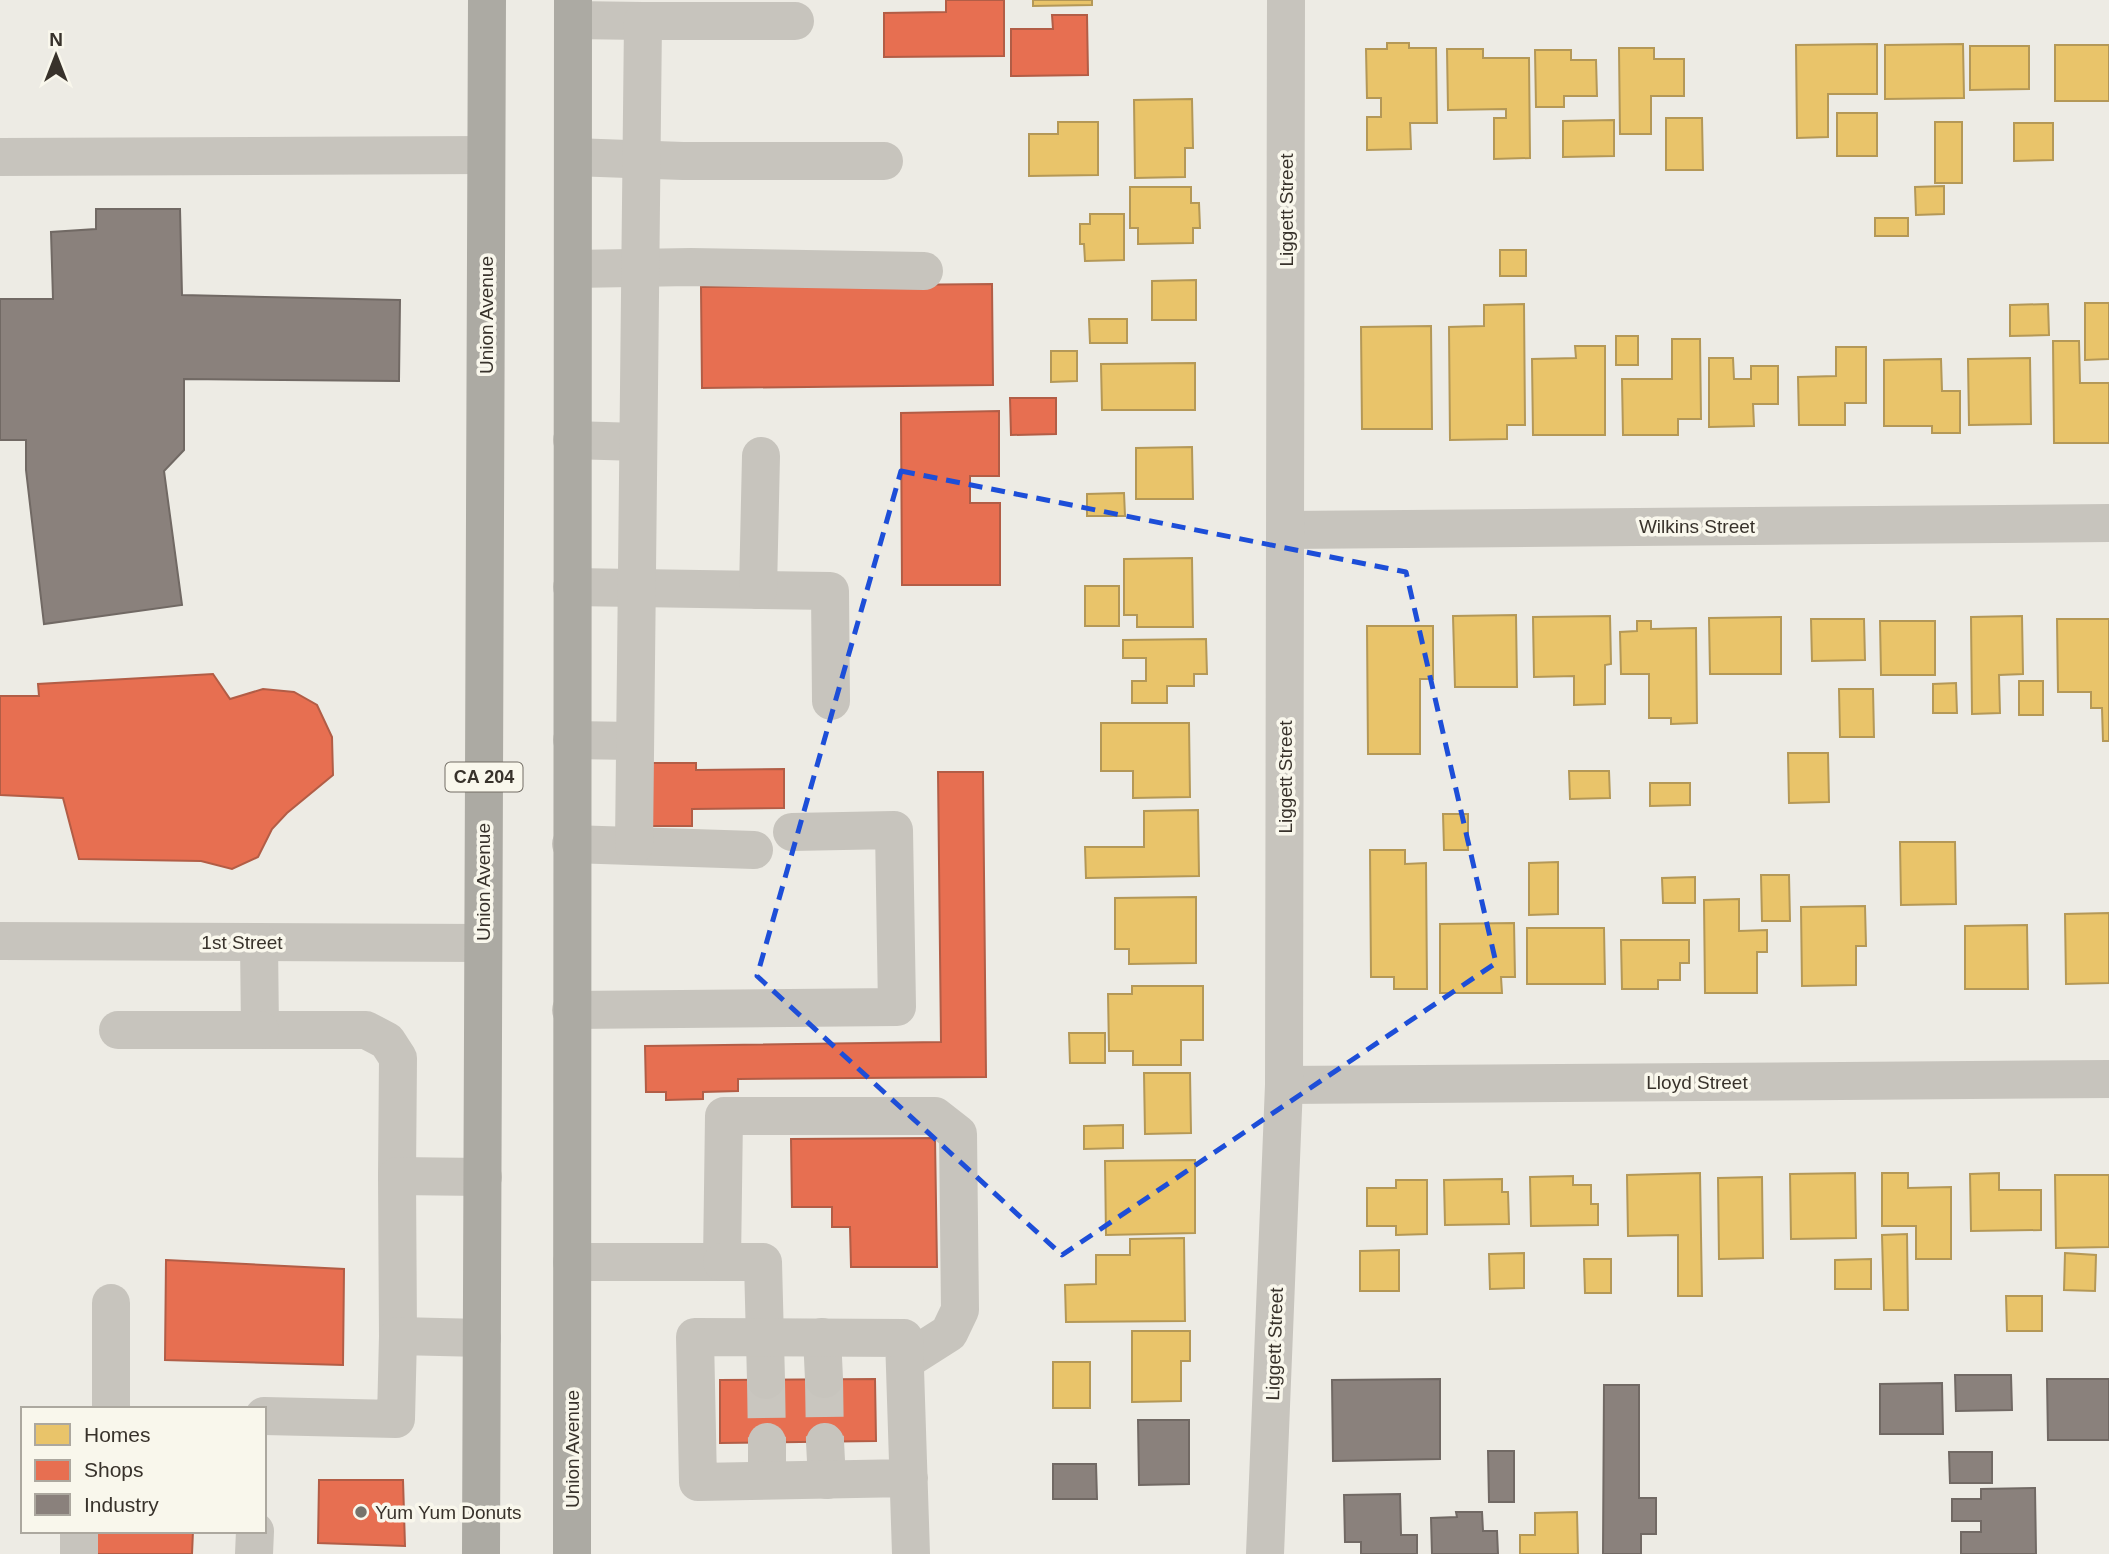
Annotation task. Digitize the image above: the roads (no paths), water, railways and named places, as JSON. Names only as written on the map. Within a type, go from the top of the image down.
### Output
[{"type":"highway","name":"Union Avenue","points":[[481,1554],[487,0]]},
{"type":"highway","name":"Union Avenue","points":[[572,1554],[573,10]]},
{"type":"street","name":"Liggett Street","points":[[1265,1554],[1284,1085],[1286,0]]},
{"type":"street","points":[[573,10],[643,21],[795,21]]},
{"type":"street","points":[[634,846],[643,21]]},
{"type":"street","points":[[0,158],[486,155]]},
{"type":"street","points":[[573,157],[884,161]]},
{"type":"street","points":[[573,269],[642,267],[924,271]]},
{"type":"street","points":[[572,440],[638,442]]},
{"type":"street","points":[[758,590],[761,456]]},
{"type":"street","name":"Wilkins Street","points":[[1286,530],[2109,523]]},
{"type":"street","points":[[572,587],[830,592],[831,701]]},
{"type":"street","points":[[572,740],[634,741]]},
{"type":"street","points":[[571,1010],[897,1007],[894,830],[792,832]]},
{"type":"street","points":[[571,844],[754,850]]},
{"type":"street","name":"1st Street","points":[[0,941],[483,943]]},
{"type":"street","points":[[259,942],[260,1031]]},
{"type":"street","points":[[118,1031],[366,1030],[387,1041],[398,1058],[396,1419],[266,1416]]},
{"type":"street","name":"Lloyd Street","points":[[1284,1085],[2109,1079]]},
{"type":"street","points":[[722,1262],[724,1116],[935,1116],[958,1134],[960,1310],[949,1333],[905,1361]]},
{"type":"street","points":[[397,1176],[483,1177]]},
{"type":"street","points":[[572,1262],[763,1262],[766,1380]]},
{"type":"street","points":[[111,1303],[111,1407]]},
{"type":"street","points":[[398,1336],[482,1338]]},
{"type":"street","points":[[909,1478],[698,1482],[695,1338],[904,1338],[909,1478],[911,1554]]},
{"type":"street","points":[[822,1338],[824,1379]]},
{"type":"street","points":[[767,1442],[767,1480]]},
{"type":"street","points":[[825,1442],[827,1480]]},
{"type":"street","points":[[79,1533],[79,1554]]},
{"type":"street","points":[[254,1554],[255,1533]]},
{"type":"tunnel","points":[[824,1379],[825,1442]]},
{"type":"tunnel","points":[[766,1380],[767,1442]]},
{"type":"place","name":"Yum Yum Donuts","points":[[361,1512]]}]
